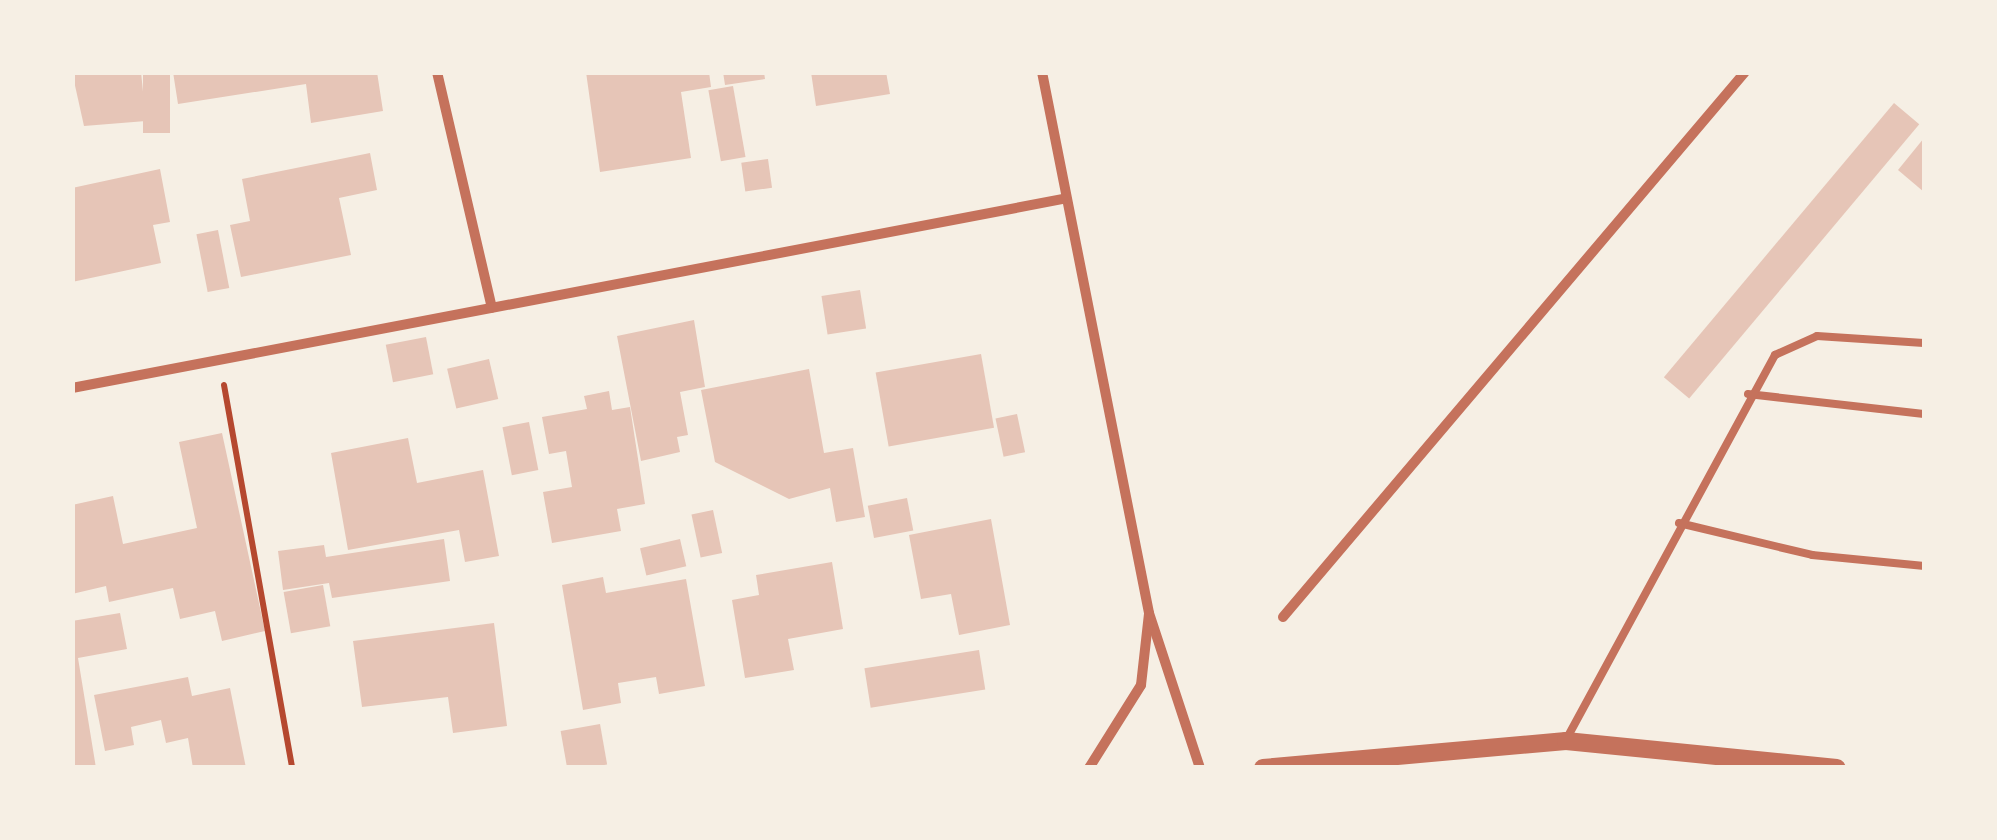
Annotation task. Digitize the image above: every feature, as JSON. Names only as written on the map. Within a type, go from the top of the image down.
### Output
[{"type":"street","points":[[437,72],[492,308]]},
{"type":"street","points":[[1042,72],[1063,199],[1149,613],[1200,768]]},
{"type":"street","points":[[1284,616],[1745,72]]},
{"type":"street","points":[[72,388],[1063,199]]},
{"type":"street","points":[[1089,768],[1140,685],[1149,613]]},
{"type":"street","points":[[1263,768],[1566,741],[1837,768]]},
{"type":"lane","points":[[1566,741],[1678,523],[1748,394],[1775,355],[1817,336],[1924,343]]},
{"type":"lane","points":[[1748,394],[1924,414]]},
{"type":"lane","points":[[1678,523],[1812,555],[1924,566]]},
{"type":"path","points":[[219,360],[292,768]]},
{"type":"building","points":[[72,72],[141,72],[146,121],[84,126]]},
{"type":"building","points":[[143,72],[170,72],[170,133],[143,133]]},
{"type":"building","points":[[173,72],[377,72],[383,111],[311,123],[306,84],[178,104]]},
{"type":"building","points":[[586,72],[709,72],[711,87],[681,92],[691,158],[600,172]]},
{"type":"building","points":[[723,72],[764,72],[765,79],[725,85]]},
{"type":"building","points":[[811,72],[886,72],[890,94],[816,106]]},
{"type":"building","points":[[733,86],[746,157],[721,161],[708,90]]},
{"type":"building","points":[[1894,103],[1919,124],[1689,398],[1664,377]]},
{"type":"building","points":[[1924,138],[1924,192],[1898,170]]},
{"type":"building","points":[[370,153],[377,190],[339,198],[351,255],[241,277],[230,225],[250,221],[242,179]]},
{"type":"building","points":[[768,159],[772,188],[745,191],[741,163]]},
{"type":"building","points":[[160,169],[170,222],[153,225],[161,263],[72,282],[72,188]]},
{"type":"building","points":[[218,230],[229,288],[208,292],[196,234]]},
{"type":"building","points":[[860,290],[866,329],[828,335],[821,296]]},
{"type":"building","points":[[694,320],[705,387],[680,392],[688,435],[677,437],[680,452],[641,461],[617,336]]},
{"type":"building","points":[[426,337],[433,374],[393,382],[386,345]]},
{"type":"building","points":[[981,354],[994,428],[889,446],[876,373]]},
{"type":"building","points":[[489,359],[498,399],[456,409],[447,369]]},
{"type":"building","points":[[809,369],[824,453],[853,448],[865,517],[836,522],[830,488],[789,499],[715,462],[701,390]]},
{"type":"building","points":[[609,391],[612,410],[630,407],[645,504],[617,509],[621,531],[552,543],[543,492],[572,487],[566,451],[549,454],[542,417],[587,409],[584,396]]},
{"type":"building","points":[[1017,414],[1025,452],[1004,457],[995,419]]},
{"type":"building","points":[[529,422],[538,470],[512,475],[502,427]]},
{"type":"building","points":[[222,433],[265,631],[222,641],[215,611],[180,619],[173,588],[109,602],[106,586],[72,594],[72,505],[113,496],[123,544],[197,528],[179,442]]},
{"type":"building","points":[[408,438],[417,483],[483,470],[499,556],[465,562],[459,530],[348,550],[331,453]]},
{"type":"building","points":[[907,498],[913,530],[874,538],[868,506]]},
{"type":"building","points":[[713,510],[722,553],[701,558],[691,515]]},
{"type":"building","points":[[991,519],[1010,625],[959,635],[951,594],[921,599],[909,535]]},
{"type":"building","points":[[444,539],[450,581],[332,598],[329,583],[283,590],[278,551],[324,545],[326,557]]},
{"type":"building","points":[[680,539],[686,566],[646,576],[640,548]]},
{"type":"building","points":[[832,562],[843,629],[788,639],[794,670],[745,678],[732,600],[759,595],[756,575]]},
{"type":"building","points":[[603,577],[606,593],[686,579],[705,686],[659,694],[656,677],[618,683],[621,703],[583,710],[562,585]]},
{"type":"building","points":[[323,585],[330,626],[291,633],[284,592]]},
{"type":"building","points":[[120,613],[127,649],[78,658],[96,768],[72,768],[72,621]]},
{"type":"building","points":[[494,623],[507,726],[453,733],[448,697],[362,707],[353,641]]},
{"type":"building","points":[[979,650],[985,690],[871,708],[864,668]]},
{"type":"building","points":[[188,677],[192,696],[230,688],[246,768],[193,768],[188,738],[166,743],[161,720],[131,727],[134,745],[105,751],[94,695]]},
{"type":"building","points":[[600,724],[607,764],[567,768],[561,731]]}]
